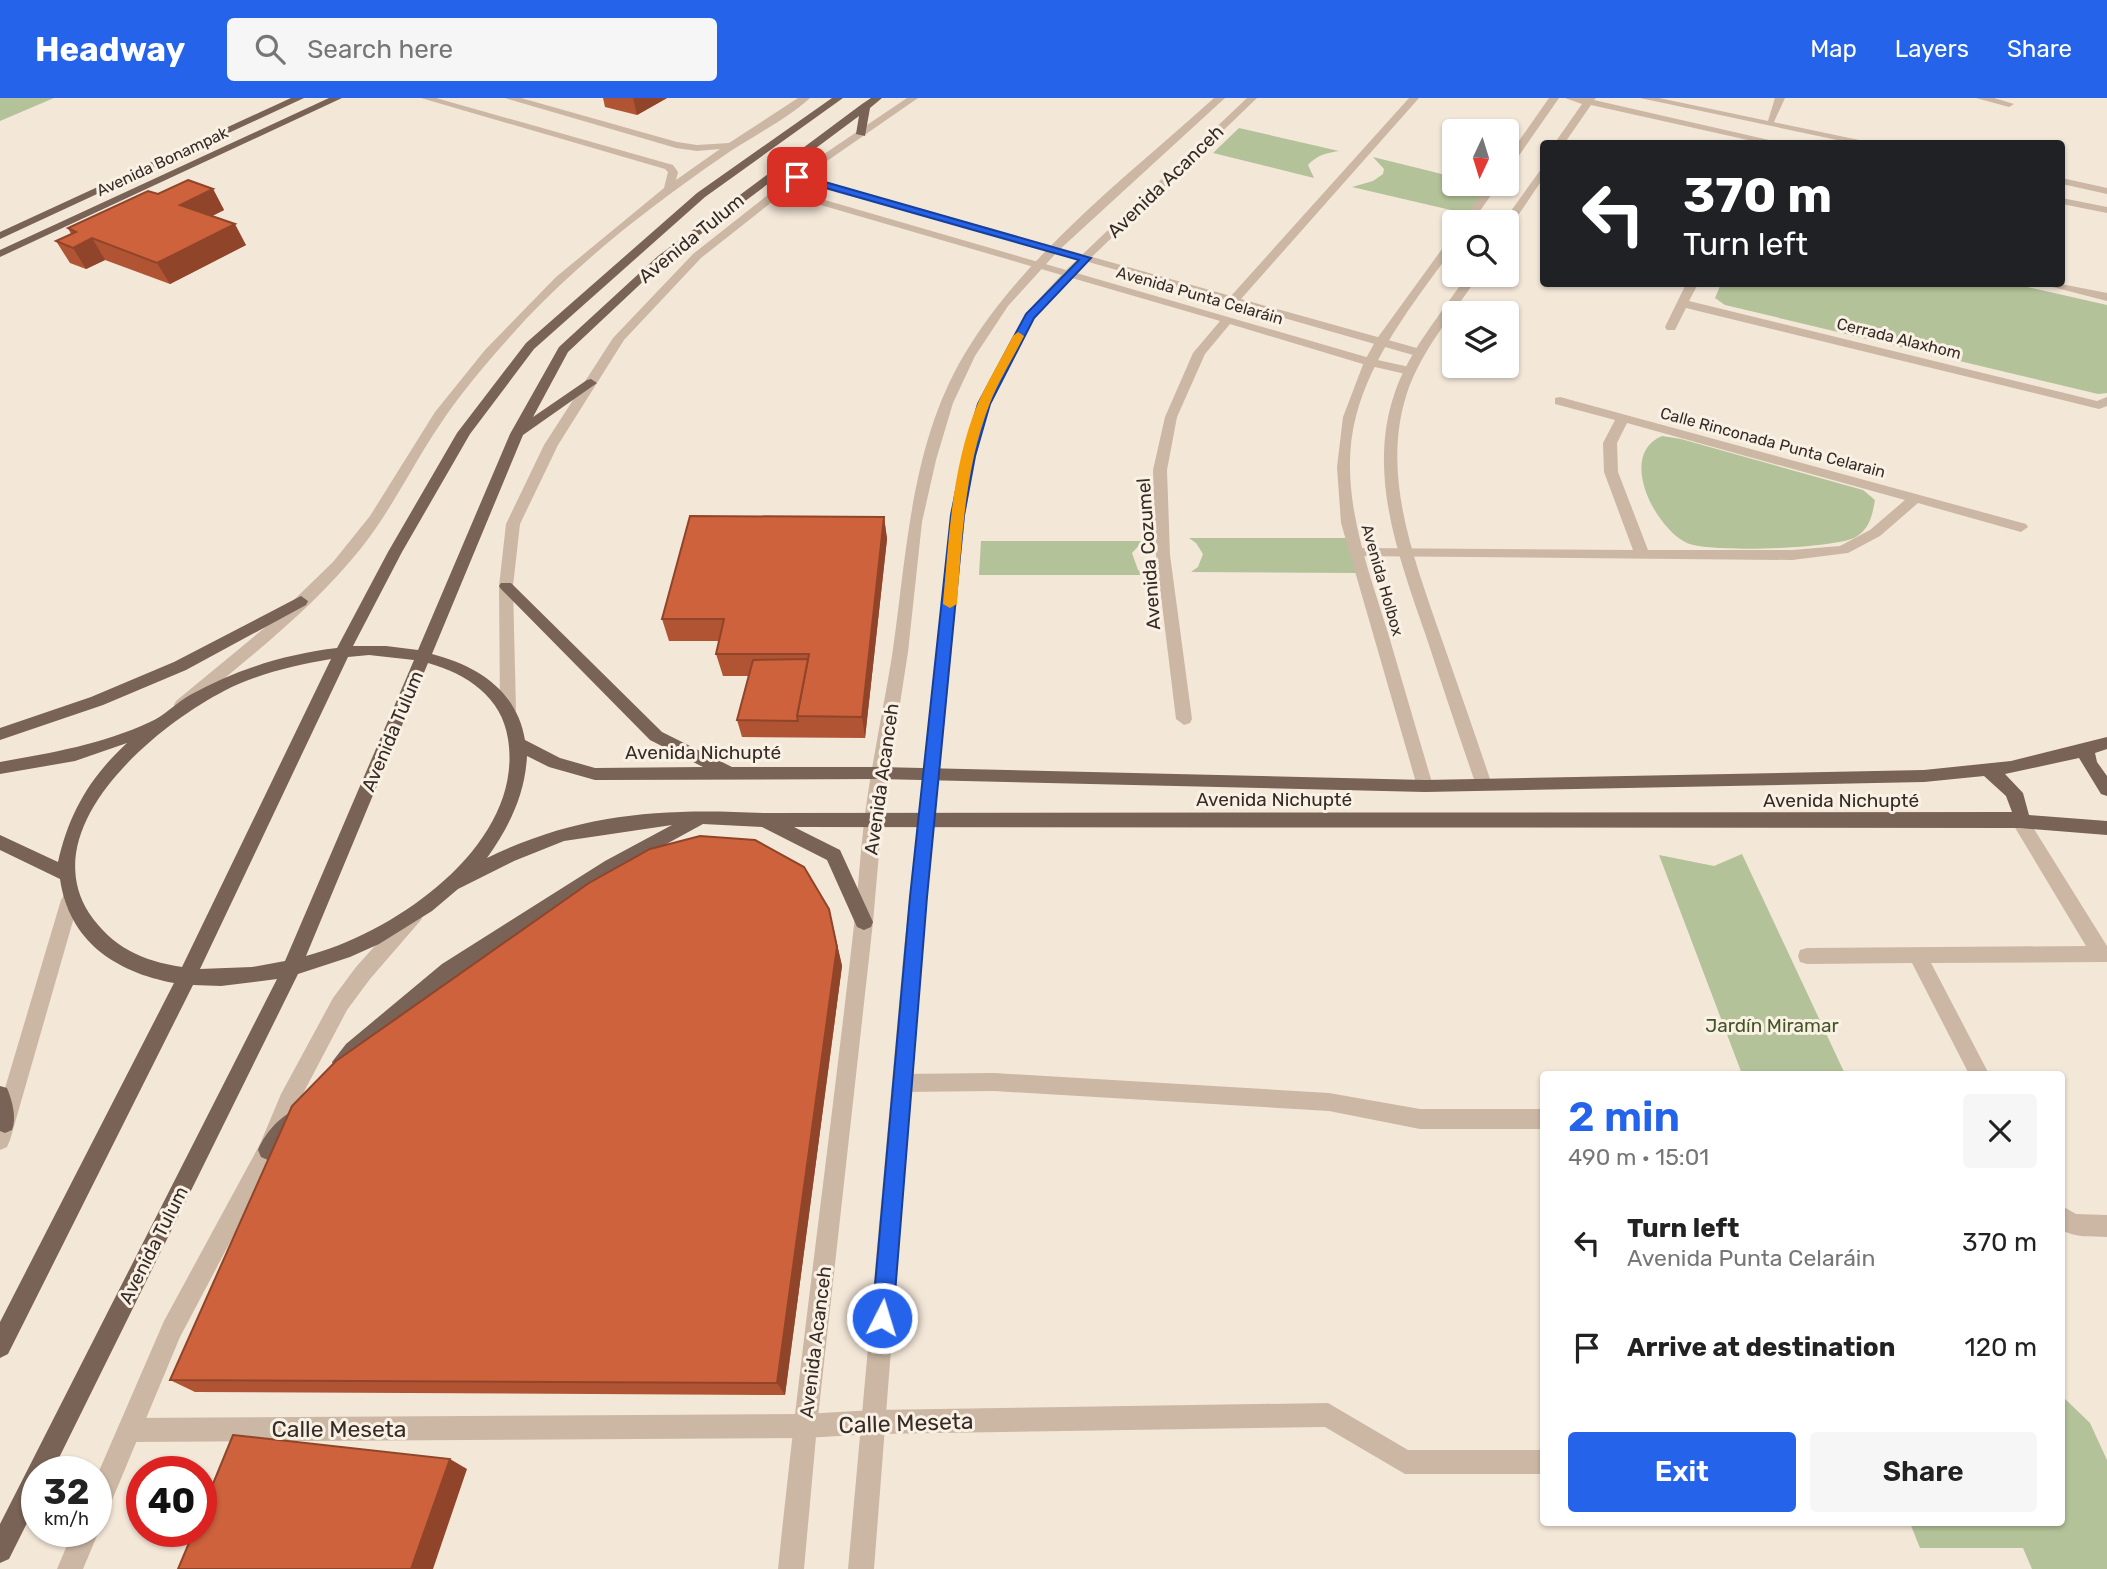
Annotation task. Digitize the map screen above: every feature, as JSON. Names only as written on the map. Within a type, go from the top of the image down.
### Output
[{"type":"main road","name":"Avenida Bonampak","points":[[0,236],[299,98]]},
{"type":"main road","name":"Avenida Tulum","points":[[0,1346],[187,977],[343,651],[395,552],[464,433],[530,346],[701,195],[838,98]]},
{"type":"main road","name":"Avenida Tulum","points":[[47,1456],[291,970],[517,434],[563,350],[662,258],[877,98]]},
{"type":"main road","name":"Avenida Bonampak","points":[[0,254],[335,99]]},
{"type":"main road","points":[[861,134],[865,106]]},
{"type":"main road","points":[[517,434],[591,383]]},
{"type":"main road","points":[[506,586],[656,736],[730,774]]},
{"type":"main road","points":[[0,734],[97,701],[180,666],[301,601]]},
{"type":"main road","points":[[343,651],[393,651],[424,656],[450,664],[478,679],[496,693],[508,711],[519,744],[518,777],[507,813],[485,848],[452,884],[416,912],[356,946],[291,970],[237,977],[187,977],[135,964],[103,946],[82,922],[71,900],[66,874],[71,836],[89,797],[118,760],[154,727],[218,688],[249,674],[312,656],[343,651]]},
{"type":"main road","points":[[0,768],[75,755],[154,727]]},
{"type":"main road","name":"Avenida Nichupté","points":[[519,744],[555,763],[594,774],[879,773],[1425,786],[1924,776],[1987,770],[2086,750],[2107,743]]},
{"type":"main road","points":[[2086,750],[2096,776],[2107,789]]},
{"type":"main road","points":[[1987,770],[2014,792],[2020,803],[2020,821]]},
{"type":"main road","points":[[327,1080],[353,1050],[449,970],[611,866],[700,817]]},
{"type":"main road","name":"Avenida Nichupté","points":[[452,884],[508,856],[562,834],[652,820],[700,817],[763,820],[927,818],[2020,821],[2107,828]]},
{"type":"main road","points":[[763,820],[834,855],[864,922]]},
{"type":"main road","points":[[0,842],[66,874]]},
{"type":"main road","points":[[0,1095],[3,1132]]},
{"type":"main road","points":[[268,1150],[310,1100]]},
{"type":"main road","points":[[0,1550],[21,1509]]},
{"type":"street","points":[[426,98],[669,167],[673,172],[668,187]]},
{"type":"street","points":[[510,98],[676,145],[697,148],[734,144]]},
{"type":"street","points":[[171,715],[301,601],[358,543],[439,415],[491,351],[569,273],[668,187],[805,98]]},
{"type":"street","name":"Avenida Tulum","points":[[508,711],[506,586],[513,524],[551,445],[619,338],[697,256],[797,177],[914,98]]},
{"type":"street","name":"Avenida Acanceh","points":[[791,1569],[805,1426],[864,922],[873,819],[901,652],[915,522],[929,460],[943,414],[969,356],[1004,304],[1054,249],[1220,98]]},
{"type":"street","name":"Avenida Acanceh","points":[[861,1569],[927,818],[958,515],[969,456],[984,404],[1030,316],[1069,273],[1252,98]]},
{"type":"street","points":[[1233,301],[1414,98]]},
{"type":"street","points":[[1519,148],[1555,98]]},
{"type":"street","points":[[1570,98],[1590,100],[1757,140]]},
{"type":"street","points":[[1644,98],[1854,140]]},
{"type":"street","points":[[1770,122],[1780,98]]},
{"type":"street","points":[[1981,98],[2010,101],[2008,118]]},
{"type":"street","points":[[1562,140],[1590,100]]},
{"type":"street","points":[[652,162],[676,155],[680,149],[676,145]]},
{"type":"street","points":[[1516,210],[1540,174]]},
{"type":"street","name":"Avenida Punta Celaráin","points":[[797,177],[1420,353]]},
{"type":"street","points":[[2065,182],[2107,191]]},
{"type":"street","name":"Avenida Punta Celaráin","points":[[780,190],[1370,362],[1410,371]]},
{"type":"street","points":[[2065,202],[2107,210]]},
{"type":"street","name":"Avenida Holbox","points":[[1425,786],[1348,523],[1344,467],[1349,417],[1370,362],[1380,343],[1442,257]]},
{"type":"street","name":"Avenida Holbox","points":[[1465,287],[1410,371],[1394,418],[1390,465],[1396,517],[1405,553],[1484,785]]},
{"type":"street","points":[[1671,327],[1690,287]]},
{"type":"street","points":[[2062,287],[2107,297]]},
{"type":"street","name":"Cerrada Alaxhom","points":[[1682,303],[2099,405],[2107,401]]},
{"type":"street","name":"Avenida Cozumel","points":[[1184,719],[1164,555],[1160,470],[1171,417],[1199,353],[1228,319]]},
{"type":"street","name":"Calle Rinconada Punta Celarain","points":[[1560,401],[2021,527]]},
{"type":"street","points":[[1623,418],[1610,443],[1611,472],[1642,554]]},
{"type":"street","points":[[1357,553],[1792,555],[1843,550],[1875,533],[1915,499]]},
{"type":"street","points":[[2020,821],[2104,954]]},
{"type":"street","points":[[3,1132],[71,900]]},
{"type":"street","points":[[112,1470],[172,1329],[268,1150],[288,1101],[340,1004],[416,912]]},
{"type":"street","points":[[1807,956],[2104,954]]},
{"type":"street","points":[[1917,955],[1977,1071]]},
{"type":"street","points":[[902,1083],[994,1082],[1329,1101],[1420,1119],[1540,1119]]},
{"type":"street","points":[[2065,1219],[2073,1225],[2107,1226]]},
{"type":"street","name":"Calle Meseta","points":[[129,1430],[805,1426],[873,1422],[1328,1415],[1405,1462],[1540,1462]]},
{"type":"street","points":[[70,1569],[79,1547]]},
{"type":"green space","points":[[0,98],[54,98],[0,121]]},
{"type":"green space","points":[[1239,128],[1339,151],[1322,155],[1308,165],[1314,178],[1213,153]]},
{"type":"green space","points":[[1373,157],[1442,174],[1442,196],[1482,196],[1471,210],[1451,210],[1352,187],[1373,181],[1383,174],[1384,169]]},
{"type":"green space","points":[[1720,287],[2027,287],[2107,305],[2107,393],[2098,394],[1725,305],[1715,298]]},
{"type":"green space","points":[[1662,436],[1863,490],[1875,500],[1870,521],[1856,537],[1824,544],[1744,549],[1687,543],[1663,523],[1653,508],[1642,474],[1642,459],[1649,445]]},
{"type":"green space","points":[[1189,538],[1353,538],[1361,573],[1191,572],[1198,567],[1203,554]]},
{"type":"green space","points":[[981,541],[1143,541],[1132,553],[1138,570],[1145,575],[979,575]]},
{"type":"green space","name":"Jardín Miramar","points":[[1742,854],[1844,1071],[1741,1071],[1659,855],[1714,866]]},
{"type":"green space","points":[[2065,1399],[2090,1423],[2107,1460],[2107,1569],[2032,1569],[2023,1548],[1920,1548],[1911,1526],[2065,1526]]},
{"type":"building","points":[[188,180],[213,189],[180,205],[235,224],[157,263],[92,238],[73,248],[56,241],[76,232],[68,228],[148,191],[158,194]]},
{"type":"building","points":[[690,516],[884,517],[862,717],[797,716],[809,654],[716,654],[724,619],[662,619]]},
{"type":"building","points":[[808,659],[798,721],[737,720],[753,660]]},
{"type":"building","points":[[700,836],[755,840],[804,867],[829,909],[837,947],[777,1383],[170,1380],[292,1106],[336,1061],[589,883],[650,849]]},
{"type":"building","points":[[233,1435],[450,1459],[411,1569],[178,1569],[187,1547],[217,1547],[217,1474]]},
{"type":"slow traffic","points":[[950,604],[958,515],[969,456],[984,404],[1018,336]]},
{"type":"route","points":[[797,177],[1086,258],[1030,316],[984,404],[969,456],[958,515],[946,652],[913,949],[882,1318]]}]
